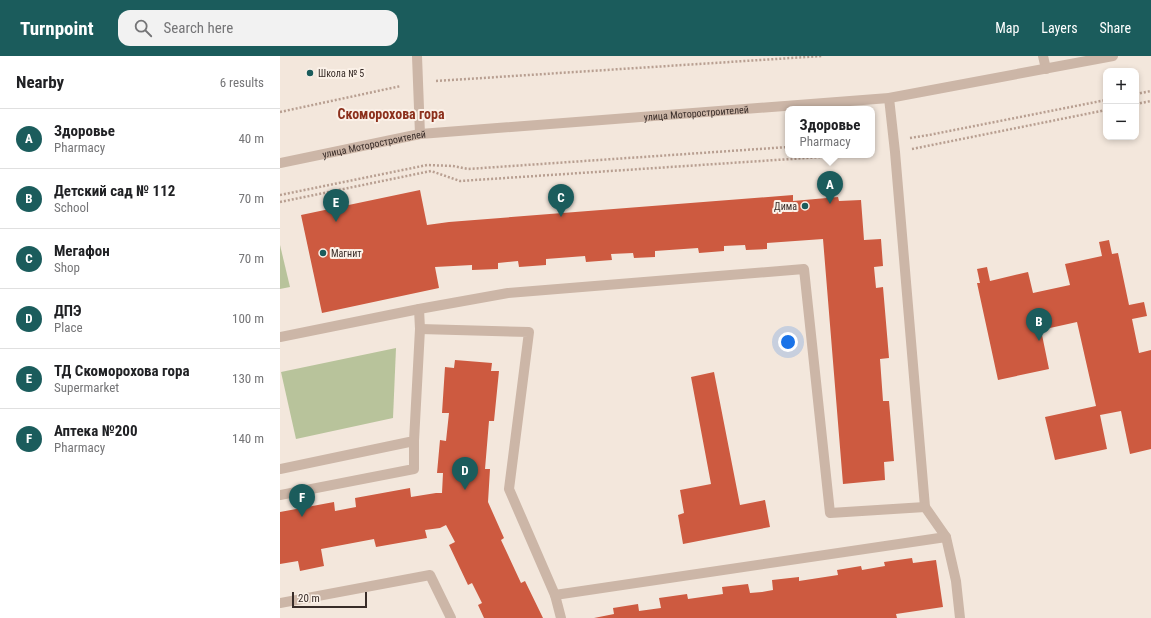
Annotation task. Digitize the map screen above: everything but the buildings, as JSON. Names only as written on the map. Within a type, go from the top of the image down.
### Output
[{"type":"street","points":[[417,56],[420,134]]},
{"type":"street","points":[[1043,56],[1046,69]]},
{"type":"street","name":"улица Моторостроителей","points":[[280,163],[420,134],[889,98],[1113,56]]},
{"type":"street","points":[[889,98],[894,140],[925,507],[946,537],[956,581],[960,618]]},
{"type":"street","points":[[280,337],[418,309],[508,293],[804,268],[830,512],[925,507]]},
{"type":"street","points":[[280,495],[414,469],[420,329],[418,309]]},
{"type":"street","points":[[420,329],[529,332],[510,490],[556,595],[561,618]]},
{"type":"street","points":[[280,469],[414,441]]},
{"type":"street","points":[[556,595],[946,537]]},
{"type":"street","points":[[280,603],[430,575],[451,618]]},
{"type":"path","points":[[280,112],[418,82],[822,56]]},
{"type":"path","points":[[1139,94],[1151,92]]},
{"type":"path","points":[[894,140],[929,135],[1103,101]]},
{"type":"path","points":[[1139,103],[1151,101]]},
{"type":"path","points":[[895,152],[1103,111]]},
{"type":"path","points":[[280,195],[427,165],[453,166],[468,169],[785,147]]},
{"type":"path","points":[[280,202],[432,171],[460,181],[806,158]]},
{"type":"green space","points":[[280,245],[290,287],[280,289]]},
{"type":"green space","points":[[396,348],[393,418],[296,439],[281,372]]},
{"type":"place","name":"Школа № 5","points":[[310,73]]},
{"type":"place","name":"Здоровье","points":[[830,204]]},
{"type":"place","name":"Дима","points":[[805,206]]},
{"type":"place","name":"Мегафон","points":[[561,217]]},
{"type":"place","name":"ТД Скоморохова гора","points":[[336,222]]},
{"type":"place","name":"Магнит","points":[[323,253]]},
{"type":"place","name":"Детский сад № 112","points":[[1039,341]]},
{"type":"place","name":"ДПЭ","points":[[465,490]]},
{"type":"place","name":"Аптека №200","points":[[302,517]]},
{"type":"district","name":"Скоморохова гора","points":[[391,114]]}]
